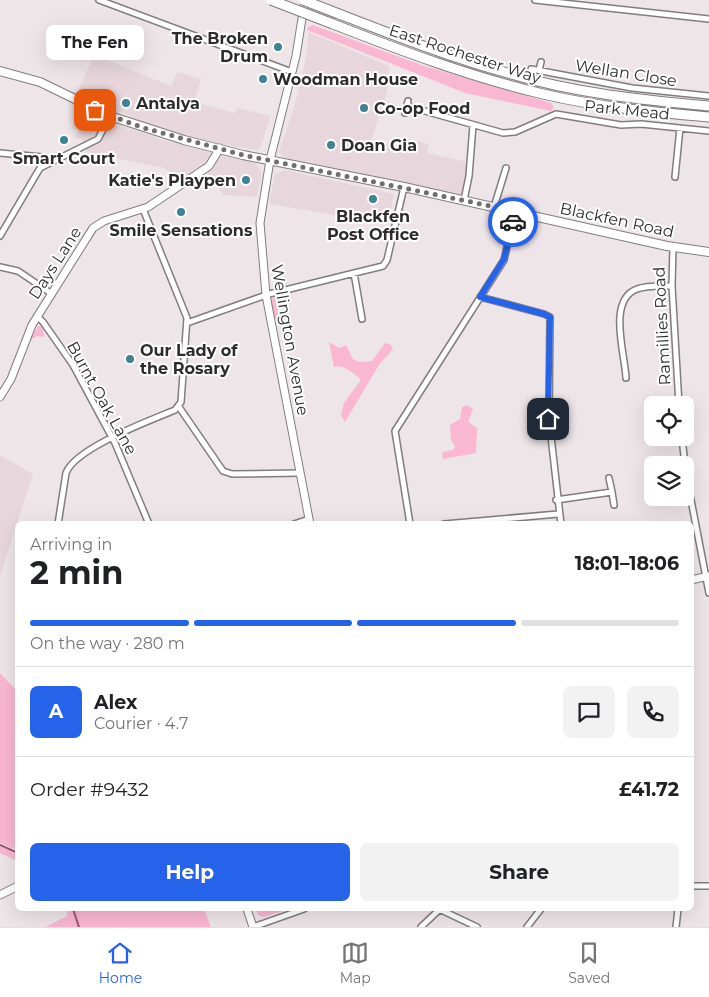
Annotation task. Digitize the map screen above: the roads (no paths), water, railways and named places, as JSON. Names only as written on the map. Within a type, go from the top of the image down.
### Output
[{"type":"highway","name":"East Rochester Way","points":[[271,0],[450,68],[542,94],[630,110],[709,118]]},
{"type":"highway","name":"East Rochester Way","points":[[304,0],[464,60],[512,75],[613,95],[709,106]]},
{"type":"main road","name":"Blackfen Road","points":[[0,71],[26,77],[54,87],[110,116],[144,128],[220,148],[673,247],[709,252]]},
{"type":"street","points":[[99,0],[292,72]]},
{"type":"street","name":"Wellington Avenue","points":[[304,0],[292,72],[270,160],[260,223],[266,295],[309,521]]},
{"type":"street","points":[[535,0],[709,19]]},
{"type":"street","points":[[596,6],[597,0]]},
{"type":"street","points":[[539,70],[541,62]]},
{"type":"street","name":"Wellan Close","points":[[531,68],[632,88],[709,96]]},
{"type":"street","points":[[405,113],[408,103],[473,125],[464,200]]},
{"type":"street","name":"Park Mead","points":[[473,125],[504,132],[515,132],[542,118],[556,114],[621,125],[641,124],[709,131]]},
{"type":"street","points":[[0,236],[38,170],[98,138],[110,116]]},
{"type":"street","points":[[674,177],[680,128]]},
{"type":"street","name":"Days Lane","points":[[0,396],[11,379],[25,338],[37,316],[95,227],[104,221],[143,210],[210,166],[220,148]]},
{"type":"street","points":[[0,153],[42,157],[48,163]]},
{"type":"street","points":[[494,207],[506,168]]},
{"type":"street","points":[[187,323],[266,295],[386,263],[404,187]]},
{"type":"street","points":[[59,521],[68,469],[112,436],[179,406],[182,397],[187,323],[185,310],[143,210]]},
{"type":"street","points":[[410,521],[395,431],[504,259],[515,211]]},
{"type":"street","name":"Ramillies Road","points":[[673,247],[672,286],[678,396]]},
{"type":"street","points":[[0,267],[18,271],[52,294]]},
{"type":"street","points":[[354,273],[362,319]]},
{"type":"street","points":[[626,378],[620,315],[624,300],[639,288],[672,286]]},
{"type":"street","points":[[480,297],[550,317],[548,419],[556,500],[560,521]]},
{"type":"street","name":"Burnt Oak Lane","points":[[37,316],[73,365],[112,436],[148,521]]},
{"type":"street","points":[[618,370],[626,370]]},
{"type":"street","points":[[179,406],[223,471],[232,474],[300,473]]},
{"type":"street","points":[[609,478],[614,505]]},
{"type":"street","points":[[556,500],[612,492]]},
{"type":"street","points":[[693,506],[709,593]]},
{"type":"street","points":[[478,521],[558,514]]},
{"type":"street","points":[[694,579],[707,577]]},
{"type":"street","points":[[694,886],[709,886]]},
{"type":"street","points":[[0,896],[15,888]]},
{"type":"street","points":[[248,911],[253,927],[298,911]]},
{"type":"street","points":[[421,927],[438,911]]},
{"type":"street","points":[[444,911],[477,927]]},
{"type":"street","points":[[527,927],[539,911]]},
{"type":"street","points":[[676,927],[678,911]]},
{"type":"waterway","points":[[0,845],[15,852]]},
{"type":"waterway","points":[[74,911],[79,927]]},
{"type":"place","name":"The Broken Drum","points":[[278,47]]},
{"type":"place","name":"Woodman House","points":[[263,79]]},
{"type":"place","name":"Antalya","points":[[126,103]]},
{"type":"place","name":"Co-op Food","points":[[364,108]]},
{"type":"place","name":"The Fen","points":[[95,110]]},
{"type":"place","name":"Smart Court","points":[[64,140]]},
{"type":"place","name":"Doan Gia","points":[[331,145]]},
{"type":"place","name":"Katie's Playpen","points":[[246,180]]},
{"type":"place","name":"Blackfen Post Office","points":[[373,199]]},
{"type":"place","name":"Smile Sensations","points":[[181,212]]},
{"type":"place","name":"Our Lady of the Rosary","points":[[130,359]]}]
